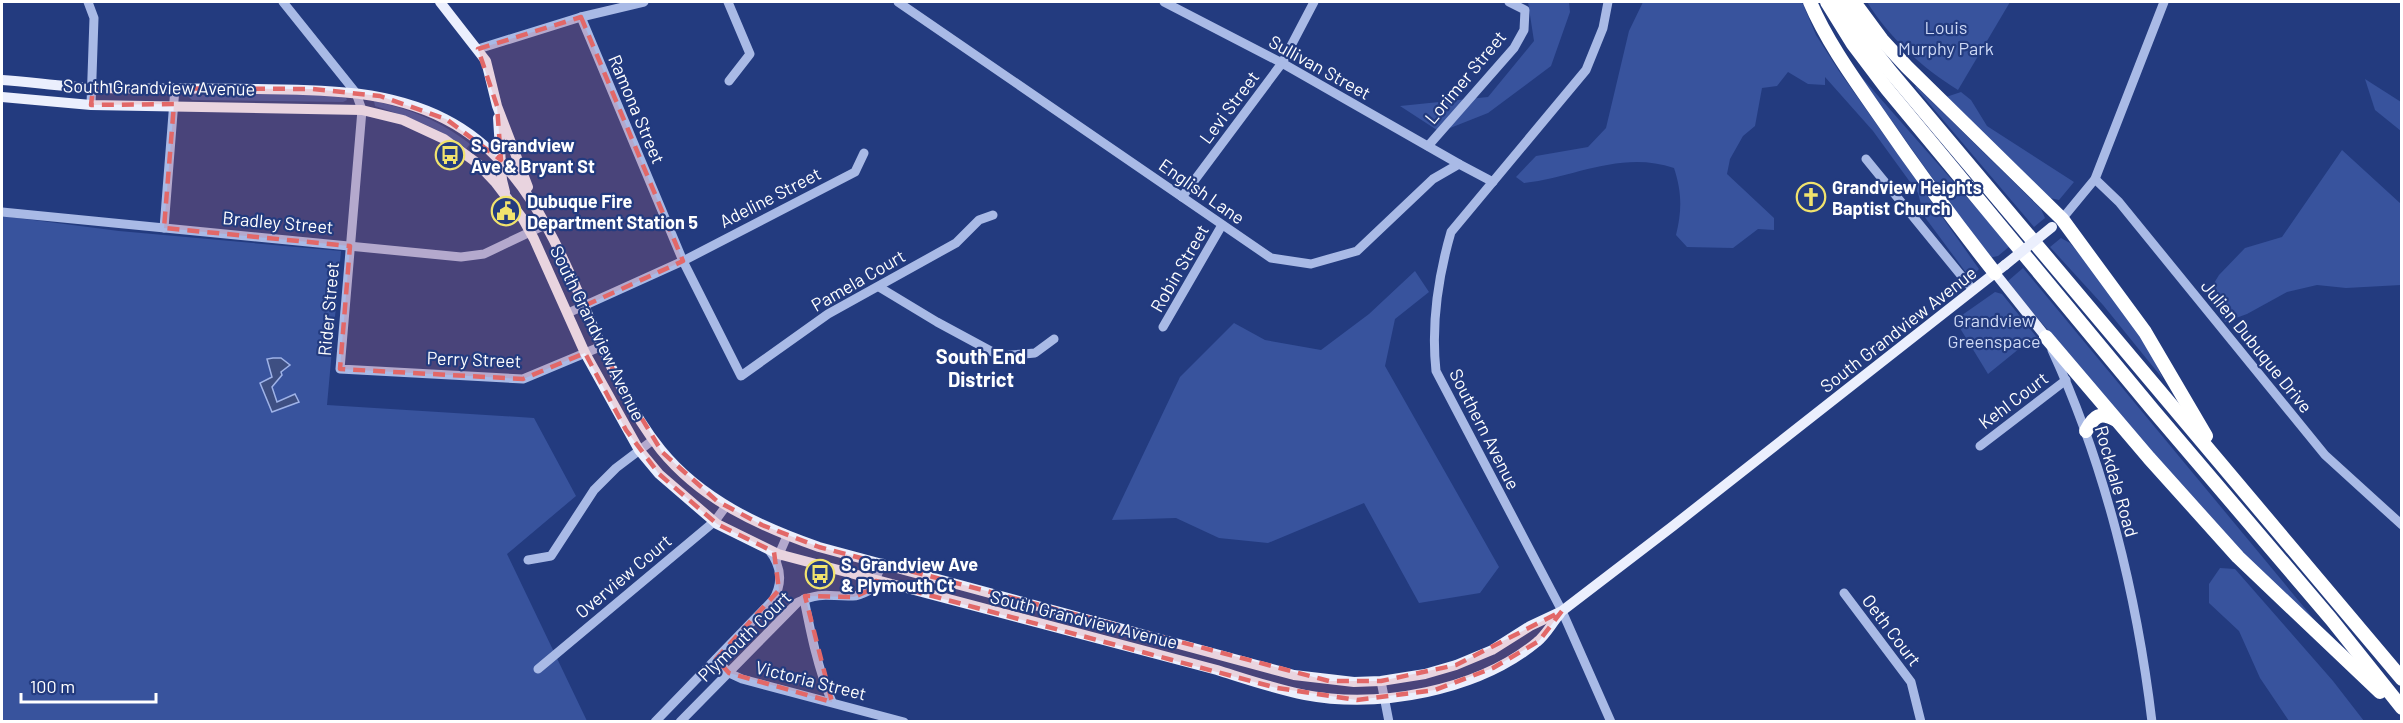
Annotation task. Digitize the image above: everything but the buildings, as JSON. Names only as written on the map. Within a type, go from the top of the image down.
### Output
[{"type":"highway","points":[[1810,2],[1858,84],[1947,212],[2000,269]]},
{"type":"highway","points":[[1827,2],[1853,44],[1887,89],[2146,403],[2331,619],[2402,710]]},
{"type":"highway","points":[[1841,2],[1862,35],[1890,71],[2402,679]]},
{"type":"highway","points":[[1854,2],[1882,40],[1906,67],[1958,120],[2029,184],[2057,223],[2145,332],[2199,426],[2235,470],[2236,484]]},
{"type":"highway","points":[[2046,337],[2116,420],[2238,557],[2402,710]]},
{"type":"highway","points":[[2086,431],[2092,421],[2106,414],[2116,420]]},
{"type":"main road","points":[[440,2],[486,61],[497,106],[536,207]]},
{"type":"main road","name":"South Grandview Avenue","points":[[2,80],[93,88],[313,89],[380,96],[446,120],[478,141],[523,186],[545,225],[634,410],[653,440],[686,477],[717,501],[787,536],[819,547],[1305,677],[1354,682],[1381,681],[1425,674],[1456,665],[1492,650],[1530,626],[1562,611],[2057,223]]},
{"type":"main road","name":"South Grandview Avenue","points":[[2,97],[91,105],[362,110],[403,120],[444,139],[477,163],[507,196],[531,233],[585,353],[639,450],[659,474],[715,521],[774,554],[875,584],[1214,669],[1307,695],[1357,700],[1436,690],[1493,668],[1539,641],[1562,611]]},
{"type":"main road","points":[[497,106],[502,187],[507,196]]},
{"type":"main road","points":[[478,141],[493,139],[499,130]]},
{"type":"main road","name":"Rockdale Road","points":[[2000,269],[2046,337]]},
{"type":"main road","points":[[1214,669],[1218,654]]},
{"type":"street","points":[[88,2],[94,18],[91,105]]},
{"type":"street","name":"Rider Street","points":[[283,2],[356,93],[362,110],[340,369]]},
{"type":"street","points":[[478,49],[581,17],[644,2]]},
{"type":"street","points":[[728,2],[750,54],[729,81]]},
{"type":"street","name":"English Lane","points":[[898,2],[1272,258],[1311,264],[1357,251],[1432,179],[1459,164]]},
{"type":"street","name":"Sullivan Street","points":[[1164,2],[1282,63],[1459,164]]},
{"type":"street","name":"Levi Street","points":[[1182,197],[1282,63],[1314,2]]},
{"type":"street","name":"Lorimer Street","points":[[1428,146],[1514,48],[1524,30],[1525,10],[1509,2]]},
{"type":"street","name":"Southern Avenue","points":[[1608,2],[1603,28],[1586,70],[1451,232],[1443,260],[1433,340],[1436,371],[1562,611],[1611,722]]},
{"type":"street","name":"South Grandview Avenue","points":[[2057,223],[2095,179],[2164,2]]},
{"type":"street","name":"Ramona Street","points":[[581,17],[683,261],[741,376]]},
{"type":"street","points":[[164,228],[175,88]]},
{"type":"street","name":"Adeline Street","points":[[568,313],[683,261],[855,172],[864,153]]},
{"type":"street","points":[[1866,159],[1973,290]]},
{"type":"street","points":[[1459,164],[1493,182]]},
{"type":"street","name":"Julien Dubuque Drive","points":[[2095,179],[2119,202],[2325,455],[2402,525]]},
{"type":"street","name":"Bradley Street","points":[[2,212],[471,257],[484,254],[545,225]]},
{"type":"street","name":"Pamela Court","points":[[741,376],[828,314],[957,243],[979,220],[993,215]]},
{"type":"street","name":"Robin Street","points":[[1163,327],[1222,225]]},
{"type":"street","points":[[879,287],[1000,356],[1035,353],[1054,339]]},
{"type":"street","name":"Rockdale Road","points":[[2046,337],[2086,431],[2129,580],[2146,672],[2152,722]]},
{"type":"street","name":"Perry Street","points":[[340,369],[523,379],[602,346]]},
{"type":"street","name":"Kehl Court","points":[[1980,446],[2066,380]]},
{"type":"street","points":[[528,560],[551,556],[594,490],[616,468],[653,440]]},
{"type":"street","name":"Overview Court","points":[[538,669],[715,521],[726,506]]},
{"type":"street","points":[[774,554],[787,536]]},
{"type":"street","name":"Plymouth Court","points":[[656,722],[779,590],[781,579],[774,554]]},
{"type":"street","points":[[875,584],[882,563]]},
{"type":"street","name":"Plymouth Court","points":[[684,720],[798,602],[828,594],[854,597],[872,590],[875,584]]},
{"type":"street","name":"Oeth Court","points":[[1844,593],[1911,682],[1921,722]]},
{"type":"street","points":[[804,599],[820,671],[832,702]]},
{"type":"street","points":[[758,615],[772,628]]},
{"type":"street","name":"Victoria Street","points":[[716,659],[729,673],[742,679],[904,722]]},
{"type":"street","points":[[714,688],[723,683],[742,679]]},
{"type":"street","points":[[1381,681],[1389,722]]},
{"type":"street","points":[[672,705],[684,720]]},
{"type":"highlighted area","points":[[581,17],[683,261],[584,306],[614,372],[662,452],[717,501],[762,525],[819,547],[1329,681],[1381,681],[1456,665],[1562,611],[1539,641],[1493,668],[1435,690],[1357,700],[1277,688],[876,581],[872,589],[854,597],[805,596],[832,702],[729,673],[716,659],[779,590],[774,552],[717,524],[659,474],[626,430],[585,353],[523,379],[340,369],[350,246],[164,228],[174,104],[91,105],[93,88],[313,89],[380,96],[446,119],[501,160],[497,106],[478,49]]},
{"type":"green space","points":[[1528,2],[1569,2],[1570,12],[1551,66],[1488,113],[1440,132],[1400,106],[1488,97],[1534,41]]},
{"type":"green space","points":[[1643,2],[1802,2],[1816,35],[1839,71],[1979,269],[1970,278],[1924,216],[1918,193],[1873,131],[1825,77],[1825,85],[1808,84],[1788,72],[1777,86],[1762,88],[1755,126],[1743,136],[1730,159],[1727,174],[1774,218],[1774,230],[1758,229],[1733,248],[1687,247],[1676,235],[1680,201],[1679,185],[1674,168],[1655,163],[1617,163],[1524,183],[1516,177],[1536,156],[1588,147],[1606,128],[1629,31]]},
{"type":"green space","name":"Louis Murphy Park","points":[[1867,2],[2010,2],[1958,90],[1907,51],[1885,27]]},
{"type":"green space","points":[[1858,73],[2010,246],[1998,256],[1989,258]]},
{"type":"green space","points":[[2365,79],[2401,102],[2401,131],[2375,110]]},
{"type":"green space","points":[[1916,86],[2041,209],[2045,218],[2034,227]]},
{"type":"green space","points":[[1961,92],[1971,100],[1987,126],[2074,182],[2059,200],[2050,198],[1946,97]]},
{"type":"green space","points":[[190,93],[323,95],[347,100],[343,102],[192,100],[188,96]]},
{"type":"green space","points":[[374,101],[425,117],[470,144],[466,149],[434,129],[375,106]]},
{"type":"green space","points":[[2342,150],[2401,204],[2401,285],[2346,288],[2317,285],[2287,292],[2247,314],[2225,322],[2208,293],[2219,275],[2245,248],[2282,237]]},
{"type":"green space","points":[[2,216],[119,231],[341,251],[327,405],[534,418],[576,496],[507,554],[587,721],[2,722]]},
{"type":"green space","points":[[2061,238],[2070,243],[2122,308],[2144,342],[2163,379],[2103,305],[2050,247]]},
{"type":"green space","points":[[2023,268],[2342,653],[2230,540],[2115,410],[2020,297],[2008,281]]},
{"type":"green space","points":[[1415,271],[1429,292],[1395,319],[1385,366],[1499,567],[1480,593],[1419,603],[1364,503],[1268,543],[1219,538],[1176,518],[1112,520],[1180,377],[1234,323],[1265,340],[1321,350],[1369,314]]},
{"type":"green space","name":"Grandview Greenspace","points":[[1995,292],[2002,294],[2039,340],[2020,348],[1988,374],[1955,320]]},
{"type":"green space","points":[[2220,568],[2235,569],[2333,681],[2364,721],[2289,721],[2260,678],[2239,631],[2209,603],[2209,584]]},
{"type":"shaded area","points":[[281,358],[290,365],[281,372],[282,375],[272,387],[277,402],[295,394],[299,402],[272,412],[260,383],[272,377],[267,359]]},
{"type":"place","name":"S. Grandview Ave & Bryant St","points":[[450,155]]},
{"type":"place","name":"Grandview Heights Baptist Church","points":[[1811,197]]},
{"type":"place","name":"Dubuque Fire Department Station 5","points":[[506,211]]},
{"type":"place","name":"S. Grandview Ave & Plymouth Ct","points":[[820,574]]},
{"type":"district","name":"South End District","points":[[981,368]]}]
